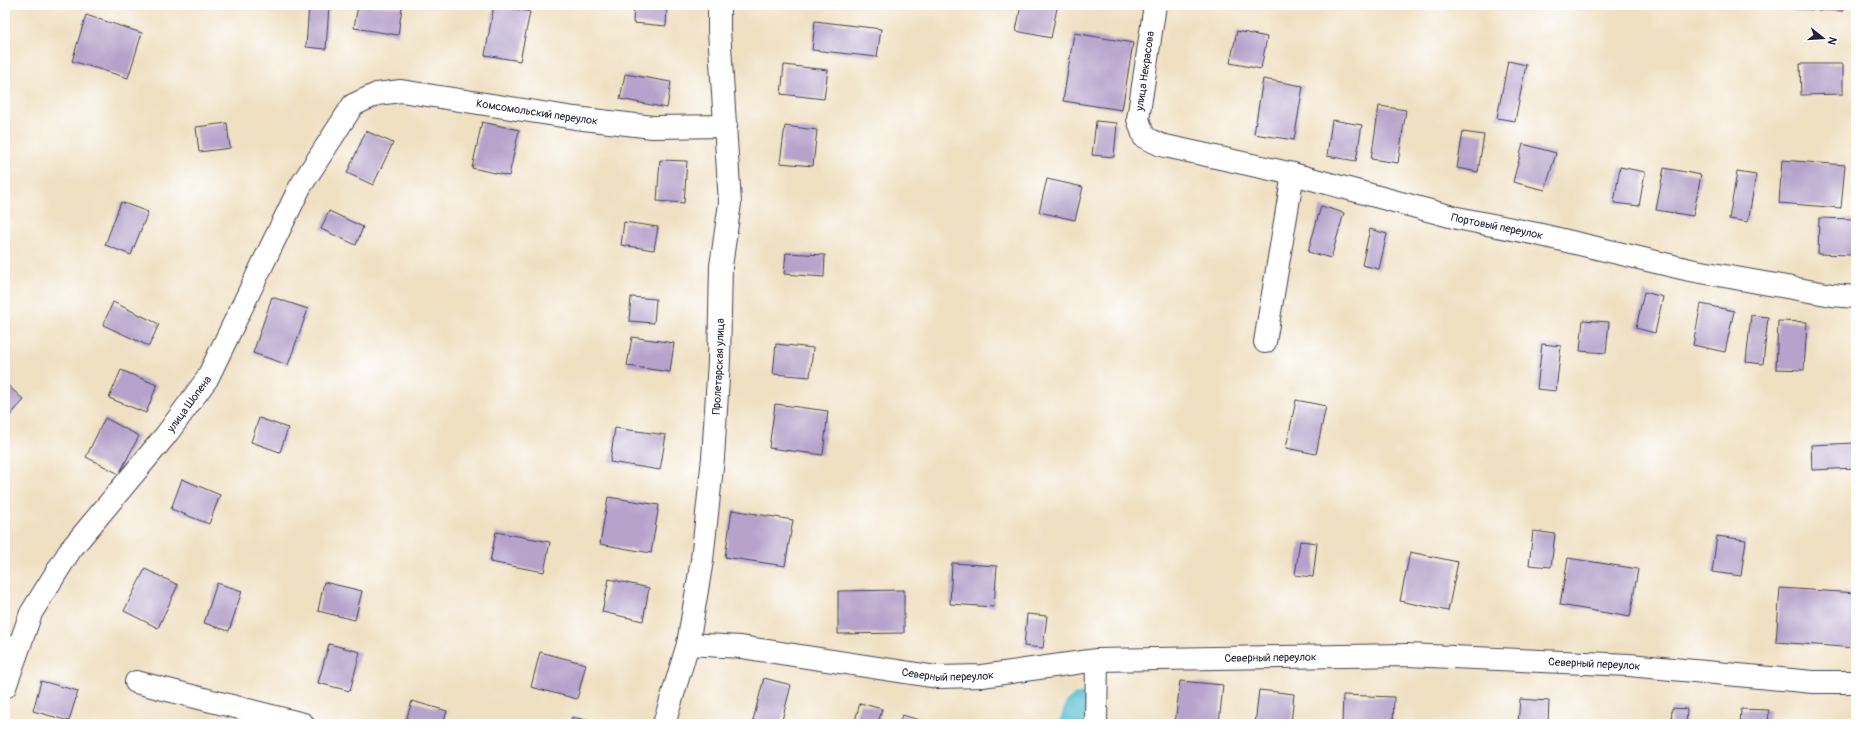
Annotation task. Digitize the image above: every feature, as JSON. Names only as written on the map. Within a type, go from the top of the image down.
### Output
[{"type":"street","name":"Пролетарская улица","points":[[664,724],[688,644],[702,560],[713,458],[719,361],[721,266],[730,203],[719,30],[719,5]]},
{"type":"street","name":"улица Некрасова","points":[[1144,137],[1138,119],[1155,5]]},
{"type":"street","name":"Комсомольский переулок","points":[[353,105],[377,94],[401,91],[575,118],[653,127],[726,126]]},
{"type":"street","name":"улица Шопена","points":[[5,687],[31,613],[71,549],[166,435],[207,379],[300,187],[353,105]]},
{"type":"street","name":"Портовый переулок","points":[[1144,137],[1161,145],[1293,174],[1457,218],[1537,234],[1690,270],[1832,295],[1856,297]]},
{"type":"street","points":[[1265,342],[1293,174]]},
{"type":"street","name":"Северный переулок","points":[[688,644],[741,647],[937,677],[982,676],[1097,660],[1407,655],[1629,665],[1813,682],[1856,682]]},
{"type":"street","points":[[1096,724],[1097,660]]},
{"type":"street","points":[[136,682],[303,724]]},
{"type":"building","points":[[309,5],[329,5],[326,49],[306,47]]},
{"type":"building","points":[[358,5],[402,7],[398,35],[354,28]]},
{"type":"building","points":[[494,5],[530,12],[520,61],[485,55]]},
{"type":"building","points":[[634,5],[667,5],[666,26],[633,23]]},
{"type":"building","points":[[1021,5],[1041,5],[1057,8],[1051,38],[1016,31]]},
{"type":"building","points":[[1795,5],[1843,5],[1843,11],[1795,9]]},
{"type":"building","points":[[86,15],[142,33],[128,78],[72,61]]},
{"type":"building","points":[[815,21],[881,29],[877,57],[812,50]]},
{"type":"building","points":[[1237,31],[1267,37],[1261,69],[1230,63]]},
{"type":"building","points":[[1074,33],[1133,43],[1122,110],[1063,101]]},
{"type":"building","points":[[1508,61],[1526,65],[1515,121],[1497,118]]},
{"type":"building","points":[[1800,64],[1843,64],[1843,94],[1801,95]]},
{"type":"building","points":[[784,65],[828,70],[824,99],[781,94]]},
{"type":"building","points":[[625,74],[671,82],[667,108],[620,99]]},
{"type":"building","points":[[1263,79],[1303,86],[1294,140],[1254,134]]},
{"type":"building","points":[[1379,106],[1406,110],[1398,163],[1371,159]]},
{"type":"building","points":[[1332,120],[1362,125],[1356,161],[1327,156]]},
{"type":"building","points":[[1096,121],[1117,123],[1114,157],[1092,155]]},
{"type":"building","points":[[482,122],[519,130],[509,176],[472,168]]},
{"type":"building","points":[[227,123],[230,148],[199,152],[196,127]]},
{"type":"building","points":[[785,126],[817,130],[813,166],[780,163]]},
{"type":"building","points":[[366,131],[393,143],[373,185],[347,173]]},
{"type":"building","points":[[1463,132],[1484,135],[1478,172],[1457,168]]},
{"type":"building","points":[[1523,144],[1556,153],[1545,190],[1513,182]]},
{"type":"building","points":[[660,160],[687,161],[684,203],[657,201]]},
{"type":"building","points":[[1782,160],[1845,165],[1841,208],[1779,203]]},
{"type":"building","points":[[1620,167],[1645,172],[1639,206],[1614,203]]},
{"type":"building","points":[[1664,168],[1701,175],[1693,216],[1656,210]]},
{"type":"building","points":[[1737,172],[1756,175],[1748,222],[1729,219]]},
{"type":"building","points":[[1047,179],[1083,187],[1075,220],[1039,212]]},
{"type":"building","points":[[121,202],[148,212],[131,255],[105,245]]},
{"type":"building","points":[[1321,206],[1344,213],[1331,258],[1308,252]]},
{"type":"building","points":[[329,211],[363,227],[356,245],[321,229]]},
{"type":"building","points":[[1819,218],[1853,219],[1852,255],[1818,254]]},
{"type":"building","points":[[624,222],[658,227],[654,250],[621,245]]},
{"type":"building","points":[[1370,229],[1387,234],[1379,269],[1362,265]]},
{"type":"building","points":[[786,253],[825,255],[824,277],[784,274]]},
{"type":"building","points":[[1644,292],[1663,297],[1655,333],[1636,328]]},
{"type":"building","points":[[272,297],[308,309],[288,365],[253,353]]},
{"type":"building","points":[[631,297],[656,299],[654,323],[629,321]]},
{"type":"building","points":[[113,302],[159,324],[149,346],[103,325]]},
{"type":"building","points":[[1701,304],[1734,311],[1725,352],[1693,345]]},
{"type":"building","points":[[1751,315],[1768,317],[1763,364],[1746,362]]},
{"type":"building","points":[[1583,320],[1609,322],[1606,353],[1580,351]]},
{"type":"building","points":[[1778,321],[1807,322],[1804,370],[1776,369]]},
{"type":"building","points":[[632,337],[674,343],[670,372],[627,366]]},
{"type":"building","points":[[776,344],[813,348],[810,377],[773,374]]},
{"type":"building","points":[[1542,344],[1561,346],[1556,391],[1537,389]]},
{"type":"building","points":[[121,370],[157,385],[146,413],[109,398]]},
{"type":"building","points":[[5,383],[24,400],[5,421]]},
{"type":"building","points":[[1296,400],[1326,406],[1316,454],[1286,448]]},
{"type":"building","points":[[775,404],[828,411],[823,455],[769,448]]},
{"type":"building","points":[[105,418],[139,436],[119,474],[86,457]]},
{"type":"building","points":[[259,418],[288,428],[280,452],[251,442]]},
{"type":"building","points":[[615,428],[666,435],[660,470],[610,462]]},
{"type":"building","points":[[1856,443],[1856,468],[1812,470],[1811,445]]},
{"type":"building","points":[[182,479],[220,495],[209,524],[171,509]]},
{"type":"building","points":[[608,497],[659,505],[651,553],[600,544]]},
{"type":"building","points":[[732,510],[793,520],[785,566],[725,557]]},
{"type":"building","points":[[1533,531],[1555,534],[1551,567],[1529,565]]},
{"type":"building","points":[[496,532],[550,542],[544,572],[490,562]]},
{"type":"building","points":[[1717,536],[1746,540],[1741,576],[1712,572]]},
{"type":"building","points":[[1300,541],[1317,543],[1313,577],[1295,575]]},
{"type":"building","points":[[1410,552],[1458,562],[1448,611],[1400,601]]},
{"type":"building","points":[[1568,558],[1638,569],[1630,617],[1560,605]]},
{"type":"building","points":[[952,563],[997,566],[994,607],[950,604]]},
{"type":"building","points":[[145,569],[178,585],[158,628],[124,611]]},
{"type":"building","points":[[609,579],[649,588],[643,621],[602,612]]},
{"type":"building","points":[[324,582],[362,591],[355,620],[318,611]]},
{"type":"building","points":[[217,583],[242,591],[229,631],[204,623]]},
{"type":"building","points":[[1780,588],[1856,593],[1856,648],[1776,642]]},
{"type":"building","points":[[904,590],[904,633],[838,634],[838,591]]},
{"type":"building","points":[[1027,614],[1047,616],[1043,648],[1024,646]]},
{"type":"building","points":[[329,644],[360,652],[350,691],[318,683]]},
{"type":"building","points":[[540,652],[586,664],[577,699],[531,687]]},
{"type":"building","points":[[764,678],[791,685],[781,724],[752,724]]},
{"type":"building","points":[[41,681],[78,691],[69,721],[33,711]]},
{"type":"building","points":[[1180,681],[1223,685],[1219,724],[1175,724]]},
{"type":"building","points":[[1259,690],[1294,694],[1291,724],[1255,724]]},
{"type":"building","points":[[1343,695],[1394,697],[1393,724],[1342,724]]},
{"type":"building","points":[[1520,699],[1549,701],[1548,724],[1518,724]]},
{"type":"building","points":[[412,701],[447,711],[443,724],[405,724]]},
{"type":"building","points":[[860,703],[882,709],[878,724],[854,724]]},
{"type":"building","points":[[1672,708],[1687,709],[1686,724],[1671,724]]},
{"type":"building","points":[[1741,709],[1769,710],[1768,724],[1740,724]]},
{"type":"building","points":[[902,715],[934,724],[899,724]]},
{"type":"building","points":[[572,717],[601,723],[601,724],[570,724]]},
{"type":"waterway","points":[[1075,724],[1080,709]]}]
